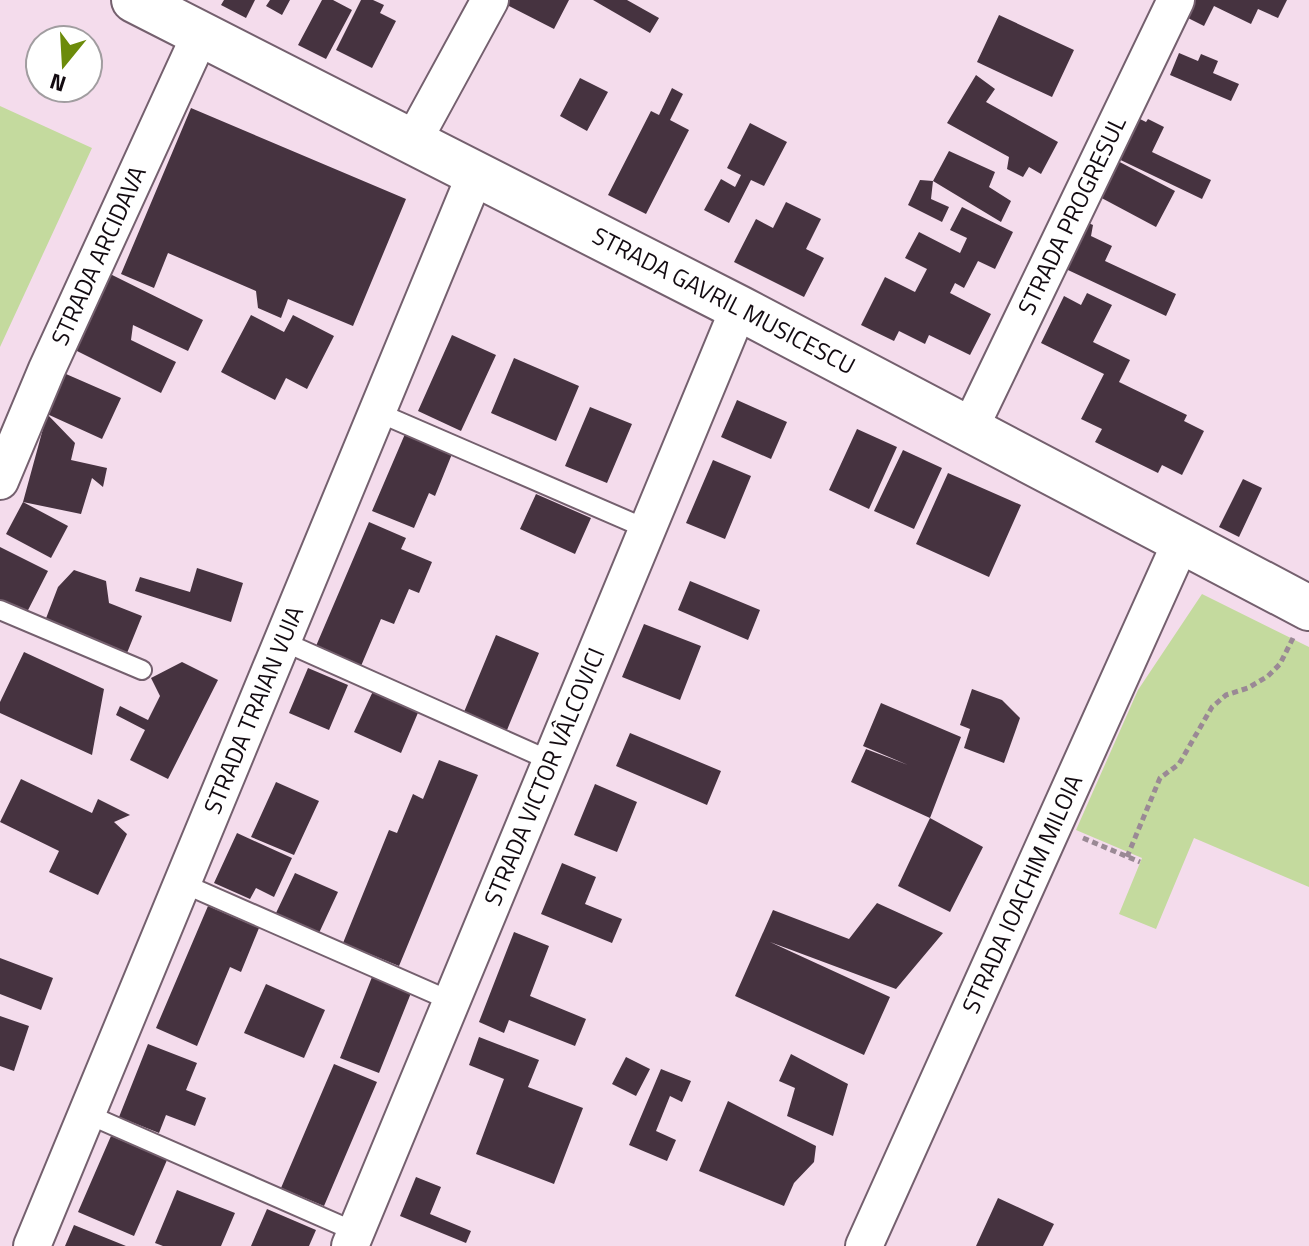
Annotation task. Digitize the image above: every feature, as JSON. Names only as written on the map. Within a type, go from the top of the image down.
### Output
[{"type":"street","name":"STRADA GAVRIL MUSICESCU","points":[[134,0],[739,308],[1181,542],[1302,622]]},
{"type":"street","points":[[413,141],[490,0]]},
{"type":"street","name":"STRADA PROGRESUL","points":[[969,430],[1176,0]]},
{"type":"street","name":"STRADA ARCIDAVA","points":[[0,481],[47,369],[201,33]]},
{"type":"street","name":"STRADA TRAIAN VUIA","points":[[32,1246],[476,173]]},
{"type":"street","name":"STRADA VICTOR VÂLCOVICI","points":[[353,1239],[739,308]]},
{"type":"street","name":"STRADA IOACHIM MILOIA","points":[[864,1246],[1181,542]]},
{"type":"lane","points":[[377,412],[647,529]]},
{"type":"lane","points":[[0,610],[142,670]]},
{"type":"lane","points":[[282,641],[551,761]]},
{"type":"lane","points":[[182,883],[451,1001]]},
{"type":"lane","points":[[87,1114],[353,1239]]},
{"type":"path","points":[[1127,857],[1160,778],[1179,764],[1212,707],[1226,695],[1248,688],[1268,676],[1280,664],[1302,622]]},
{"type":"path","points":[[1071,833],[1140,862]]},
{"type":"green space","points":[[0,106],[92,148],[0,347]]},
{"type":"green space","points":[[1202,594],[1309,647],[1309,887],[1194,838],[1156,929],[1119,914],[1142,858],[1076,830],[1138,690]]},
{"type":"building","points":[[224,0],[255,0],[246,18],[221,5]]},
{"type":"building","points":[[270,0],[290,0],[282,15],[266,6]]},
{"type":"building","points":[[322,0],[333,0],[352,10],[326,59],[298,45]]},
{"type":"building","points":[[361,0],[373,0],[384,5],[380,13],[396,21],[372,68],[336,50]]},
{"type":"building","points":[[497,0],[569,0],[554,29]]},
{"type":"building","points":[[593,0],[627,0],[659,18],[650,33]]},
{"type":"building","points":[[1184,0],[1287,0],[1278,18],[1258,9],[1251,24],[1214,6],[1204,26],[1178,13]]},
{"type":"building","points":[[999,15],[1074,50],[1052,97],[977,62]]},
{"type":"building","points":[[1179,53],[1198,61],[1201,54],[1218,61],[1213,73],[1239,84],[1231,101],[1170,75]]},
{"type":"building","points":[[976,75],[995,89],[986,102],[1058,142],[1041,174],[1029,167],[1023,177],[1007,169],[1009,157],[947,123]]},
{"type":"building","points":[[580,78],[608,92],[587,131],[560,116]]},
{"type":"building","points":[[672,88],[683,94],[670,120],[689,130],[646,214],[608,195],[651,111],[659,115]]},
{"type":"building","points":[[191,108],[406,199],[353,326],[288,299],[281,318],[258,308],[256,291],[168,253],[154,288],[121,274]]},
{"type":"building","points":[[1126,117],[1137,122],[1148,119],[1164,127],[1152,152],[1211,180],[1202,199],[1108,154]]},
{"type":"building","points":[[750,123],[787,142],[764,186],[751,180],[729,223],[704,210],[721,179],[735,187],[741,175],[727,168]]},
{"type":"building","points":[[949,151],[995,172],[989,187],[1011,201],[1001,222],[933,181]]},
{"type":"building","points":[[1114,159],[1175,191],[1156,227],[1096,195]]},
{"type":"building","points":[[920,180],[933,181],[931,199],[949,207],[942,222],[908,205]]},
{"type":"building","points":[[786,202],[821,219],[806,249],[824,258],[804,297],[734,262],[756,219],[773,228]]},
{"type":"building","points":[[962,207],[1013,232],[995,269],[978,261],[964,288],[955,283],[950,293],[991,314],[970,355],[929,335],[925,344],[899,331],[894,341],[861,325],[885,277],[915,292],[927,269],[905,258],[919,232],[960,253],[967,238],[950,230]]},
{"type":"building","points":[[1075,217],[1093,225],[1091,236],[1112,246],[1105,261],[1176,294],[1166,316],[1053,263]]},
{"type":"building","points":[[98,268],[203,320],[188,351],[133,325],[131,340],[176,362],[161,393],[61,343]]},
{"type":"building","points":[[1087,293],[1112,305],[1093,342],[1130,360],[1119,382],[1187,415],[1184,421],[1204,431],[1182,475],[1162,465],[1158,473],[1095,442],[1102,429],[1081,419],[1104,374],[1041,343],[1064,296],[1081,305]]},
{"type":"building","points":[[251,315],[284,332],[293,315],[334,336],[307,389],[286,378],[275,400],[221,372]]},
{"type":"building","points":[[452,335],[496,355],[461,431],[418,411]]},
{"type":"building","points":[[514,358],[579,386],[556,441],[491,413]]},
{"type":"building","points":[[66,374],[121,398],[102,439],[47,414]]},
{"type":"building","points":[[737,400],[787,422],[771,459],[721,437]]},
{"type":"building","points":[[590,407],[632,424],[607,483],[565,466]]},
{"type":"building","points":[[47,414],[75,443],[71,460],[107,468],[103,487],[92,478],[81,514],[23,502]]},
{"type":"building","points":[[857,429],[897,447],[869,509],[829,490]]},
{"type":"building","points":[[405,434],[452,454],[435,496],[429,493],[414,528],[372,511]]},
{"type":"building","points":[[903,450],[942,468],[914,529],[874,511]]},
{"type":"building","points":[[713,460],[751,476],[725,539],[686,523]]},
{"type":"building","points":[[948,473],[1021,505],[989,577],[916,544]]},
{"type":"building","points":[[1243,479],[1262,488],[1239,537],[1219,527]]},
{"type":"building","points":[[536,494],[591,518],[575,554],[520,529]]},
{"type":"building","points":[[23,502],[68,526],[51,558],[6,534]]},
{"type":"building","points":[[369,522],[406,538],[401,549],[432,562],[419,593],[409,589],[394,624],[381,619],[361,666],[316,646]]},
{"type":"building","points":[[0,547],[48,571],[25,616],[0,603]]},
{"type":"building","points":[[197,568],[243,583],[231,622],[135,591],[140,577],[190,592]]},
{"type":"building","points":[[74,570],[106,581],[109,603],[142,616],[127,653],[45,621],[58,587]]},
{"type":"building","points":[[690,581],[760,610],[748,640],[678,610]]},
{"type":"building","points":[[644,624],[701,646],[680,700],[622,677]]},
{"type":"building","points":[[496,635],[539,653],[507,730],[464,712]]},
{"type":"building","points":[[24,652],[104,689],[92,755],[0,713],[0,702]]},
{"type":"building","points":[[182,662],[218,680],[168,779],[130,760],[145,730],[116,715],[120,706],[148,720],[160,696],[151,678]]},
{"type":"building","points":[[308,668],[348,685],[329,730],[289,713]]},
{"type":"building","points":[[374,689],[420,708],[401,753],[354,732]]},
{"type":"building","points":[[972,689],[1002,700],[1020,718],[1004,763],[964,748],[970,729],[960,725]]},
{"type":"building","points":[[881,703],[961,737],[930,818],[851,782],[866,749],[908,765],[863,746]]},
{"type":"building","points":[[630,733],[721,771],[707,805],[616,766]]},
{"type":"building","points":[[439,760],[478,775],[399,966],[343,943],[389,830],[397,833],[413,794],[423,799]]},
{"type":"building","points":[[21,779],[92,813],[98,799],[130,815],[114,822],[127,834],[98,895],[49,872],[59,851],[0,822]]},
{"type":"building","points":[[276,782],[319,801],[294,855],[251,837]]},
{"type":"building","points":[[595,784],[637,802],[617,852],[574,835]]},
{"type":"building","points":[[930,818],[983,847],[950,912],[898,886]]},
{"type":"building","points":[[237,833],[292,858],[274,897],[256,888],[250,899],[214,883]]},
{"type":"building","points":[[562,863],[596,877],[585,904],[622,919],[612,943],[541,914]]},
{"type":"building","points":[[295,873],[338,892],[319,933],[276,913]]},
{"type":"building","points":[[877,903],[943,933],[896,989],[770,942],[890,997],[864,1055],[735,996],[773,910],[849,939]]},
{"type":"building","points":[[208,906],[259,928],[241,972],[230,967],[197,1046],[156,1028]]},
{"type":"building","points":[[514,932],[549,946],[530,996],[586,1019],[575,1046],[509,1020],[504,1033],[479,1022]]},
{"type":"building","points":[[0,958],[53,978],[41,1010],[0,994]]},
{"type":"building","points":[[372,977],[411,993],[379,1073],[340,1058]]},
{"type":"building","points":[[266,984],[325,1010],[304,1058],[244,1033]]},
{"type":"building","points":[[0,1016],[29,1026],[14,1071],[0,1066]]},
{"type":"building","points":[[479,1037],[539,1060],[528,1087],[583,1108],[554,1184],[476,1154],[504,1079],[469,1065]]},
{"type":"building","points":[[148,1044],[197,1063],[186,1090],[206,1098],[195,1126],[166,1115],[159,1133],[119,1117]]},
{"type":"building","points":[[791,1054],[848,1084],[833,1136],[787,1116],[795,1088],[779,1081]]},
{"type":"building","points":[[626,1057],[650,1069],[636,1096],[612,1084]]},
{"type":"building","points":[[334,1064],[377,1082],[324,1206],[281,1188]]},
{"type":"building","points":[[661,1069],[691,1081],[682,1102],[670,1096],[656,1131],[676,1140],[667,1161],[629,1145]]},
{"type":"building","points":[[728,1101],[816,1146],[814,1162],[794,1183],[784,1206],[699,1171]]},
{"type":"building","points":[[111,1136],[167,1160],[134,1236],[78,1212]]},
{"type":"building","points":[[416,1177],[441,1187],[430,1214],[471,1231],[466,1243],[400,1216]]},
{"type":"building","points":[[177,1190],[235,1213],[221,1246],[163,1246],[155,1243]]},
{"type":"building","points":[[998,1198],[1054,1224],[1043,1246],[976,1246]]},
{"type":"building","points":[[267,1209],[316,1230],[309,1246],[251,1246]]},
{"type":"building","points":[[74,1225],[126,1246],[65,1246]]}]
